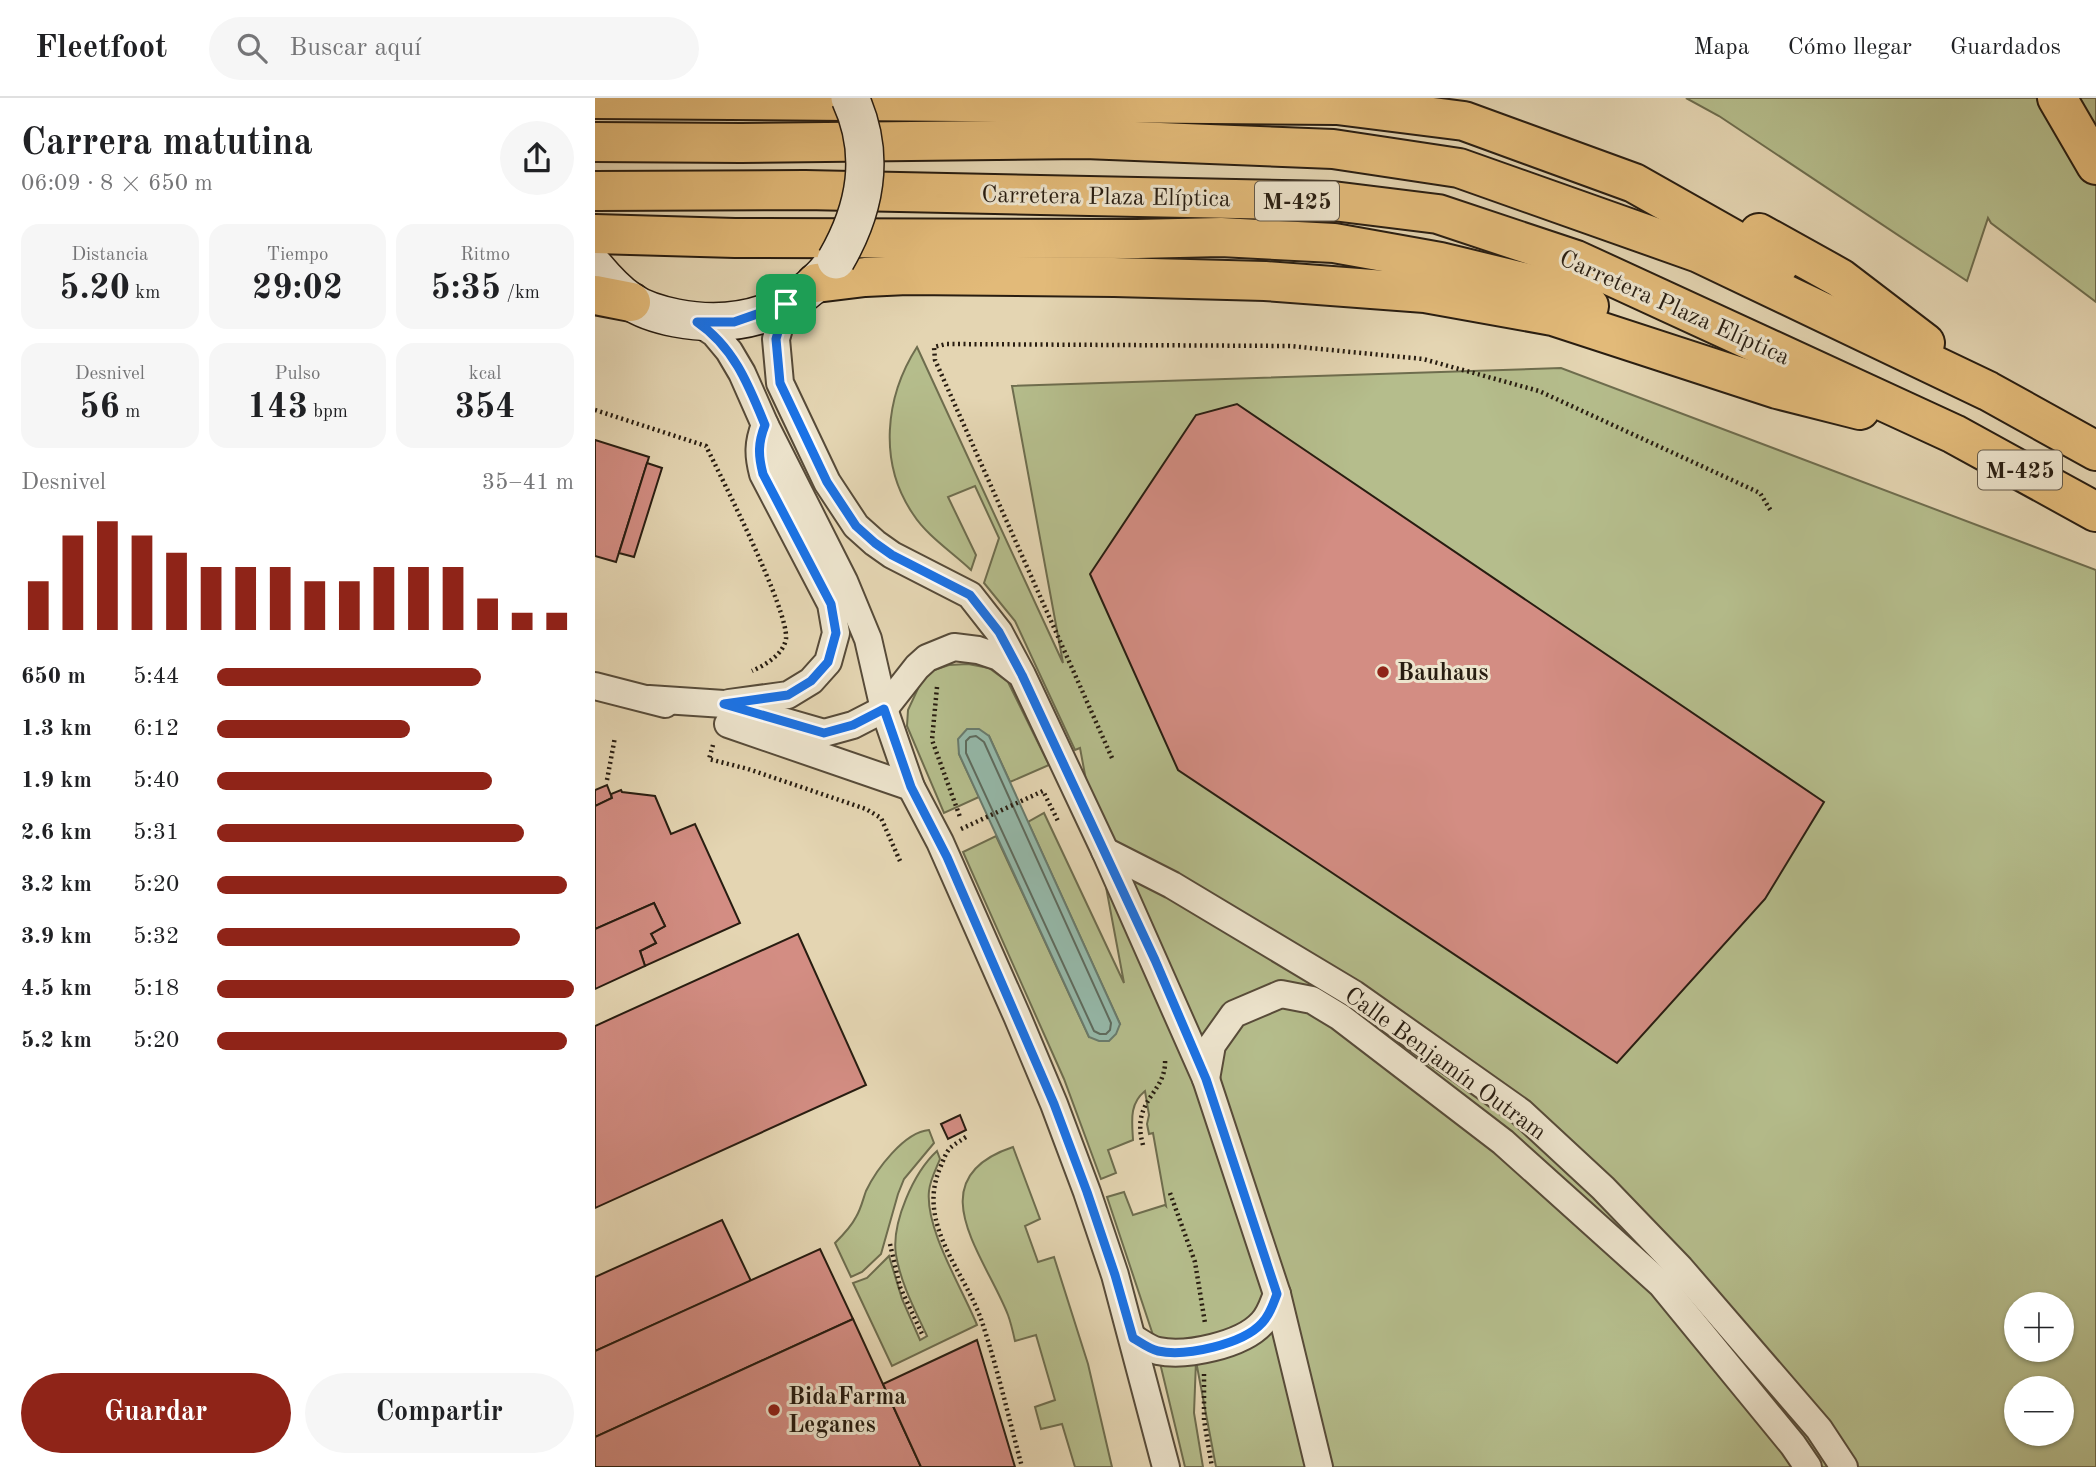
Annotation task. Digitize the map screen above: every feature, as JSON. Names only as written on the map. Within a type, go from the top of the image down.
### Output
[{"type":"main road","name":"M-425","points":[[1472,98],[1639,167],[1840,278],[1988,391]]},
{"type":"main road","points":[[2057,98],[2096,165]]},
{"type":"main road","points":[[595,99],[1337,104],[1464,121],[1634,183],[1787,269],[1988,391]]},
{"type":"main road","name":"Carretera Plaza Elíptica","points":[[595,142],[1085,139],[1333,149],[1459,168],[1699,253],[1988,391],[2096,451]]},
{"type":"main road","name":"Carretera Plaza Elíptica","points":[[595,191],[819,190],[1333,201],[1438,214],[1576,260],[1954,434],[2096,512]]},
{"type":"main road","points":[[595,234],[735,238],[1221,237],[1334,243],[1440,262],[1556,290],[1729,373]]},
{"type":"main road","points":[[801,294],[865,277],[907,275],[1265,281],[1425,293],[1553,316],[1777,389],[1954,434]]},
{"type":"street","points":[[850,98],[864,133],[863,188],[857,217],[836,260],[801,294],[776,339],[780,383],[827,482],[856,526],[892,555],[970,595],[999,632],[1022,675],[1155,960],[1206,1079],[1277,1294],[1319,1467]]},
{"type":"street","points":[[595,267],[613,298],[664,316],[697,322],[734,322],[801,294]]},
{"type":"street","points":[[697,322],[714,333],[742,373],[765,425],[849,592],[868,639],[884,709],[911,787],[943,849],[1054,1104],[1087,1192],[1115,1275],[1166,1467]]},
{"type":"street","points":[[649,699],[724,704],[788,695],[811,681],[828,662],[836,633],[831,604],[763,474],[758,454],[759,439],[765,425]]},
{"type":"street","points":[[724,704],[824,733],[853,725],[884,709],[927,658],[954,647],[978,650],[999,657],[1022,675]]},
{"type":"street","points":[[595,686],[649,699],[911,787]]},
{"type":"street","name":"Calle Benjamín Outram","points":[[1105,852],[1172,885],[1354,994],[1521,1112],[1603,1188],[1680,1268],[1819,1429],[1844,1467]]},
{"type":"street","name":"Calle Benjamín Outram","points":[[1206,1079],[1212,1045],[1234,1014],[1281,995],[1312,1000],[1340,1017],[1503,1142],[1661,1284],[1794,1445],[1808,1467]]},
{"type":"street","points":[[1133,1338],[1157,1351],[1205,1350],[1219,1346],[1241,1339],[1260,1326],[1269,1315],[1277,1294]]},
{"type":"path","points":[[1112,758],[935,360],[934,347],[946,344],[1290,346],[1423,359],[1539,391],[1760,494],[1770,511]]},
{"type":"path","points":[[595,410],[706,446],[773,592],[784,624],[786,640],[779,654],[749,673]]},
{"type":"path","points":[[927,658],[938,679],[932,740],[964,827],[1043,791],[1061,827]]},
{"type":"path","points":[[607,780],[615,737]]},
{"type":"path","points":[[709,759],[748,769],[866,809],[881,818],[900,861]]},
{"type":"path","points":[[1143,1145],[1139,1122],[1146,1101],[1163,1078],[1165,1061],[1160,1049]]},
{"type":"path","points":[[966,1137],[948,1148],[934,1183],[937,1228],[982,1320],[1022,1467]]},
{"type":"path","points":[[890,1244],[900,1287],[923,1336]]},
{"type":"green space","points":[[1686,98],[2096,98],[2096,302],[1991,223],[1988,218],[1967,281],[1719,116]]},
{"type":"green space","points":[[917,347],[1063,663],[1012,386],[1561,368],[2096,570],[2096,1467],[1216,1467],[1196,1361],[1194,1413],[1203,1467],[1185,1467],[1154,1338],[1107,1197],[1124,1192],[1133,1215],[1166,1206],[1153,1133],[1149,1134],[1147,1124],[1149,1115],[1145,1091],[1134,1107],[1133,1140],[1108,1150],[1116,1173],[1101,1179],[1064,1079],[963,852],[996,836],[1089,1037],[1120,1024],[1028,822],[1044,813],[1124,983],[1080,748],[1075,750],[1015,621],[984,583],[999,538],[975,486],[948,497],[976,555],[971,570],[925,530],[902,494],[890,452],[892,408],[898,387]]},
{"type":"green space","points":[[968,664],[989,668],[1008,682],[1049,765],[1010,782],[989,736],[959,754],[979,797],[944,813],[907,726],[908,710],[921,682],[934,670],[949,665]]},
{"type":"green space","points":[[929,1130],[934,1143],[904,1179],[881,1254],[862,1272],[851,1277],[835,1243],[854,1221],[866,1191],[892,1153],[910,1137]]},
{"type":"green space","points":[[1013,1147],[1040,1219],[1025,1226],[1038,1262],[1054,1257],[1088,1364],[1112,1467],[1075,1467],[1062,1424],[1041,1429],[1035,1407],[1055,1400],[1036,1335],[1015,1341],[1008,1315],[965,1221],[963,1199],[968,1178],[984,1161]]},
{"type":"green space","points":[[937,1151],[940,1159],[929,1191],[929,1206],[938,1240],[977,1325],[892,1366],[853,1283],[867,1278],[889,1256],[902,1299],[920,1340],[927,1336],[901,1276],[895,1242],[906,1199],[920,1172]]},
{"type":"water","points":[[967,729],[979,729],[989,736],[1120,1024],[1109,1041],[1089,1037],[959,754],[958,739]]},
{"type":"building","name":"Bauhaus","points":[[1237,404],[1824,802],[1765,899],[1617,1063],[1178,770],[1090,574],[1196,415]]},
{"type":"building","points":[[595,440],[649,457],[616,562],[595,556]]},
{"type":"building","points":[[647,463],[662,468],[634,557],[619,553]]},
{"type":"building","points":[[607,785],[612,798],[595,806],[595,790]]},
{"type":"building","points":[[621,790],[655,796],[671,834],[695,824],[740,923],[645,966],[640,951],[656,943],[651,934],[665,926],[654,903],[595,929],[595,806]]},
{"type":"building","points":[[654,903],[665,926],[651,934],[656,943],[640,951],[645,966],[595,989],[595,929]]},
{"type":"building","points":[[798,934],[866,1085],[595,1208],[595,1026]]},
{"type":"building","points":[[960,1115],[966,1130],[948,1139],[941,1124]]},
{"type":"building","points":[[722,1220],[751,1281],[595,1351],[595,1277]]},
{"type":"building","points":[[820,1249],[853,1319],[595,1437],[595,1351]]},
{"type":"building","name":"BidaFarma Leganes","points":[[853,1319],[921,1467],[595,1467],[595,1437]]},
{"type":"building","points":[[977,1340],[1015,1467],[921,1467],[883,1384]]},
{"type":"place","name":"Bauhaus","points":[[1383,672]]},
{"type":"place","name":"BidaFarma Leganes","points":[[774,1410]]},
{"type":"route","points":[[786,304],[776,339],[780,383],[827,482],[856,526],[875,543],[892,555],[970,595],[999,632],[1022,675],[1155,960],[1206,1079],[1277,1294],[1269,1315],[1260,1326],[1241,1339],[1205,1350],[1157,1351],[1133,1338],[1087,1192],[1054,1104],[947,857],[911,787],[884,709],[853,725],[824,733],[724,704],[788,695],[811,681],[828,662],[836,633],[831,604],[763,474],[758,454],[759,439],[765,425],[754,399],[729,351],[714,333],[697,322],[734,322],[786,304]]}]
